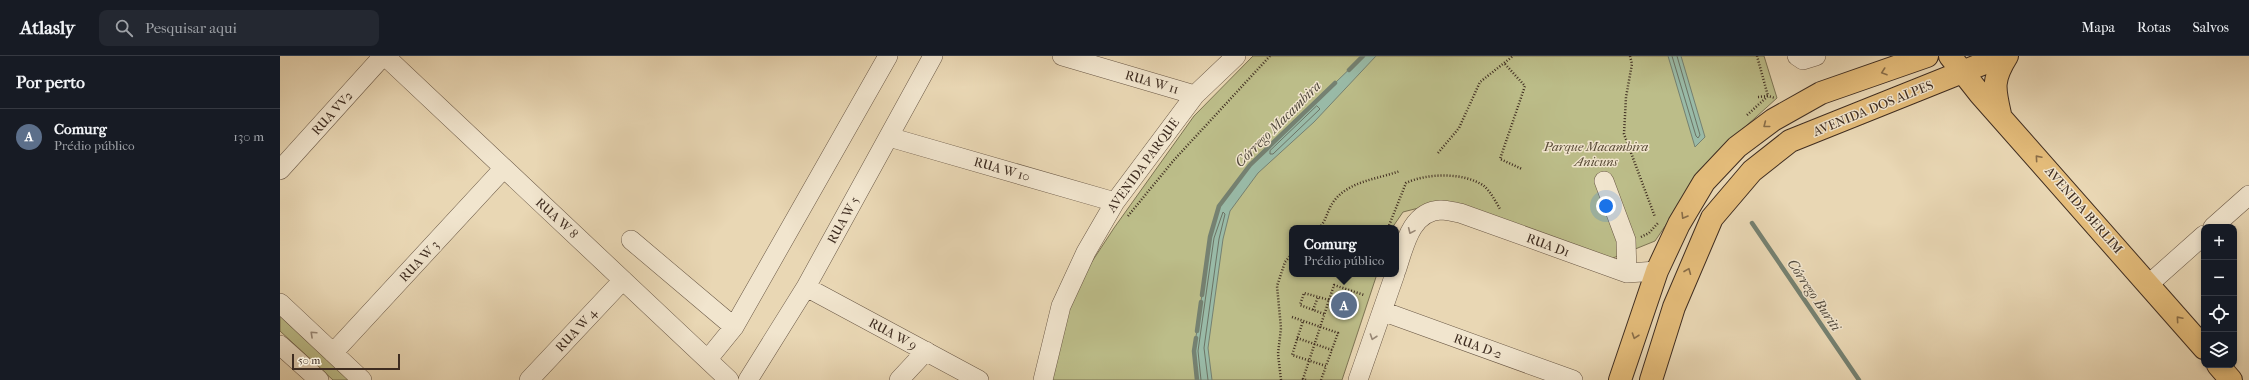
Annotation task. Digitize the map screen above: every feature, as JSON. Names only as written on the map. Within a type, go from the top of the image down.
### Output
[{"type":"main road","name":"AVENIDA DOS ALPES","points":[[1651,380],[1674,307],[1712,218],[1752,171],[1790,141],[1931,85],[1956,64],[2002,56]]},
{"type":"main road","points":[[2000,114],[1994,82],[1997,73],[2007,56]]},
{"type":"main road","points":[[1620,380],[1657,271],[1679,224],[1704,182],[1737,148],[1773,120],[1821,94],[1923,57],[1931,85]]},
{"type":"main road","name":"AVENIDA BERLIM","points":[[1956,64],[1980,94],[2000,114],[2201,345]]},
{"type":"main road","points":[[2221,368],[2231,380]]},
{"type":"street","name":"RUA W 8","points":[[384,56],[729,380]]},
{"type":"street","name":"RUA VV2","points":[[280,170],[384,56]]},
{"type":"street","points":[[708,359],[734,327],[888,56]]},
{"type":"street","name":"RUA W 5","points":[[748,380],[806,287],[933,56]]},
{"type":"street","name":"RUA W 11","points":[[1062,56],[1195,95]]},
{"type":"street","name":"AVENIDA PARQUE","points":[[1043,380],[1061,306],[1086,252],[1115,202],[1195,95],[1236,56]]},
{"type":"street","points":[[1797,56],[1802,60],[1816,56]]},
{"type":"street","name":"RUA W 10","points":[[889,137],[1115,202]]},
{"type":"street","name":"RUA W 3","points":[[333,353],[504,168]]},
{"type":"street","points":[[1604,181],[1626,240],[1627,273]]},
{"type":"street","points":[[2216,224],[2249,195]]},
{"type":"street","name":"RUA D1","points":[[1399,263],[1412,227],[1424,214],[1441,210],[1460,213],[1627,273],[1657,271]]},
{"type":"street","points":[[2148,284],[2201,238]]},
{"type":"street","points":[[631,240],[734,327]]},
{"type":"street","points":[[1358,380],[1394,277]]},
{"type":"street","name":"RUA W 4","points":[[529,380],[623,280]]},
{"type":"street","name":"RUA W 9","points":[[806,287],[980,380]]},
{"type":"street","points":[[280,303],[362,380]]},
{"type":"street","name":"RUA D-2","points":[[1382,311],[1573,380]]},
{"type":"street","points":[[280,345],[319,380]]},
{"type":"street","points":[[899,380],[926,351]]},
{"type":"path","points":[[1124,221],[1174,160],[1270,56]]},
{"type":"path","points":[[1438,153],[1459,128],[1480,82],[1505,64],[1513,56]]},
{"type":"path","points":[[1630,56],[1632,64],[1626,97],[1624,134],[1641,184],[1655,217]]},
{"type":"path","points":[[1505,64],[1525,86],[1500,159],[1522,169]]},
{"type":"path","points":[[1322,225],[1333,202],[1348,187],[1400,171]]},
{"type":"path","points":[[1282,380],[1278,354],[1281,328],[1277,286],[1285,262],[1289,257]]},
{"type":"path","points":[[1306,380],[1303,379],[1334,285],[1364,296]]},
{"type":"path","points":[[1324,314],[1300,305],[1304,293],[1329,300]]},
{"type":"path","points":[[1313,310],[1318,297]]},
{"type":"path","points":[[1292,318],[1338,332],[1321,380]]},
{"type":"path","points":[[1303,321],[1292,355],[1326,366]]},
{"type":"path","points":[[1297,338],[1332,350]]},
{"type":"green space","name":"Parque Macambira Anicuns","points":[[1253,56],[1764,56],[1777,98],[1735,136],[1697,179],[1655,241],[1608,260],[1438,203],[1403,212],[1394,225],[1289,225],[1289,277],[1376,277],[1342,380],[1047,380],[1074,289],[1114,228],[1194,116]]},
{"type":"green space","points":[[280,316],[349,380],[333,380],[280,331]]},
{"type":"water","points":[[1363,56],[1376,56],[1314,122],[1258,173],[1230,211],[1223,239],[1208,348],[1212,380],[1197,380],[1194,351],[1210,237],[1219,206],[1250,165]]},
{"type":"water","points":[[1668,56],[1681,56],[1705,137],[1695,147]]},
{"type":"waterway","name":"Córrego Macambira","points":[[1349,70],[1363,56]]},
{"type":"waterway","name":"Córrego Macambira","points":[[1202,295],[1210,237],[1219,206],[1250,165],[1335,83]]},
{"type":"waterway","name":"Córrego Buriti","points":[[1752,223],[1859,380]]},
{"type":"waterway","name":"Córrego Macambira","points":[[1197,331],[1201,302]]},
{"type":"waterway","name":"Córrego Macambira","points":[[1196,338],[1194,351],[1197,380]]},
{"type":"place","name":"Comurg","points":[[1344,305]]}]
